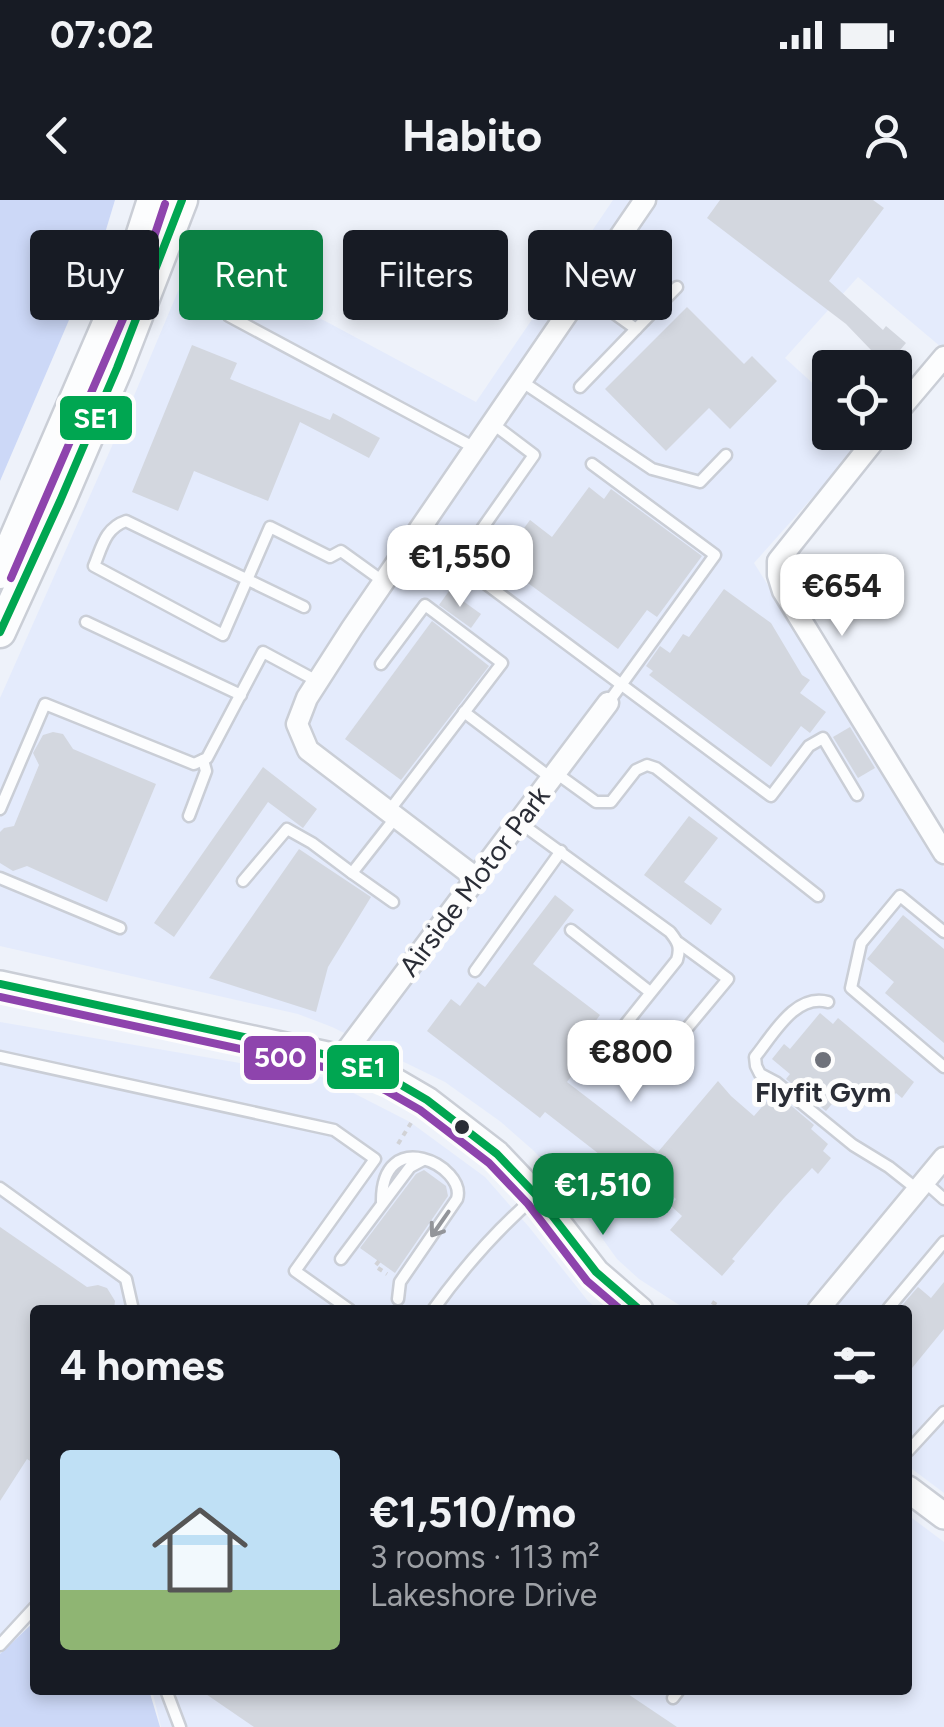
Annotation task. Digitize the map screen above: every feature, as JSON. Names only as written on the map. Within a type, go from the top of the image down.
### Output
[{"type":"main road","points":[[0,573],[128,277],[153,200]]},
{"type":"main road","points":[[0,632],[110,384],[182,200]]},
{"type":"street","points":[[625,230],[645,200]]},
{"type":"street","points":[[476,878],[308,750],[297,724],[307,698],[563,320]]},
{"type":"street","points":[[912,395],[944,357]]},
{"type":"street","points":[[866,450],[778,561],[778,575],[782,591],[944,853]]},
{"type":"street","name":"Airside Motor Park","points":[[341,1058],[614,694]]},
{"type":"street","points":[[0,984],[341,1058],[392,1078],[497,1154],[537,1196],[596,1272],[634,1305]]},
{"type":"street","points":[[822,1305],[933,1176]]},
{"type":"street","points":[[912,1492],[944,1516]]},
{"type":"lane","points":[[580,387],[677,286]]},
{"type":"lane","points":[[236,320],[474,448]]},
{"type":"lane","points":[[625,320],[636,328]]},
{"type":"lane","points":[[521,381],[652,469],[700,482],[726,455]]},
{"type":"lane","points":[[492,423],[534,455],[458,564],[614,694],[771,796],[809,746],[823,738],[857,794]]},
{"type":"lane","points":[[592,464],[715,555],[614,694]]},
{"type":"lane","points":[[304,607],[247,579],[126,522],[108,531],[94,566],[224,635],[247,579],[270,527],[330,558],[340,551],[384,582]]},
{"type":"lane","points":[[352,873],[502,663],[425,605],[381,664]]},
{"type":"lane","points":[[86,622],[240,695]]},
{"type":"lane","points":[[0,809],[45,704],[194,764],[207,758],[264,652],[318,682]]},
{"type":"lane","points":[[464,712],[596,802],[611,802],[636,770],[647,764],[656,768],[818,896]]},
{"type":"lane","points":[[189,816],[206,771],[203,760]]},
{"type":"lane","points":[[519,822],[728,979],[654,1069]]},
{"type":"lane","points":[[243,881],[287,830],[312,843],[393,902]]},
{"type":"lane","points":[[475,971],[561,851]]},
{"type":"lane","points":[[0,878],[120,928]]},
{"type":"lane","points":[[944,932],[900,896],[861,943],[852,988],[944,1067]]},
{"type":"lane","points":[[570,930],[650,992]]},
{"type":"lane","points":[[600,1056],[677,960],[678,942]]},
{"type":"lane","points":[[828,1002],[802,1003],[755,1057],[760,1074],[853,1146],[889,1166],[933,1176],[944,1198]]},
{"type":"lane","points":[[0,1057],[334,1130],[375,1160],[296,1271],[343,1305]]},
{"type":"lane","points":[[342,1259],[410,1167],[424,1160],[449,1174],[460,1194],[400,1282],[398,1299]]},
{"type":"lane","points":[[0,1188],[126,1279],[131,1305]]},
{"type":"lane","points":[[437,1305],[482,1247],[537,1196]]},
{"type":"lane","points":[[891,1305],[944,1242]]},
{"type":"lane","points":[[912,1447],[944,1412]]},
{"type":"lane","points":[[0,1645],[30,1613]]},
{"type":"lane","points":[[168,1695],[180,1727]]},
{"type":"path","points":[[379,1261],[375,1266],[388,1275],[384,1280]]},
{"type":"shaded area","points":[[0,200],[115,200],[106,230],[30,230],[30,320],[69,320],[0,481]]},
{"type":"shaded area","points":[[613,200],[944,200],[941,347],[858,277],[785,358],[812,383],[812,450],[855,450],[754,563],[944,868],[944,1493],[912,1469],[912,1305],[679,1305],[639,1279],[617,1259],[561,1181],[534,1151],[445,1082],[298,1014],[0,946],[0,698],[179,289],[179,320],[323,320],[476,402],[532,320],[672,320],[672,230],[593,230]]},
{"type":"shaded area","points":[[0,1022],[322,1077],[410,1122],[485,1177],[593,1305],[30,1305],[30,1623],[0,1655]]},
{"type":"shaded area","points":[[912,1518],[944,1542],[944,1727],[161,1727],[153,1695],[912,1695]]},
{"type":"shaded area","points":[[30,1626],[30,1695],[150,1695],[160,1727],[0,1727],[0,1654]]},
{"type":"building","points":[[720,200],[873,200],[884,208],[829,281],[883,330],[886,326],[906,343],[900,350],[871,350],[846,324],[707,218]]},
{"type":"building","points":[[687,307],[744,364],[752,356],[777,381],[730,429],[709,408],[666,451],[605,389]]},
{"type":"building","points":[[192,345],[237,363],[230,379],[330,420],[333,413],[380,438],[369,458],[300,422],[268,501],[194,471],[178,511],[132,492]]},
{"type":"building","points":[[589,487],[604,499],[611,489],[702,556],[657,617],[647,610],[618,649],[499,562],[530,520],[552,537]]},
{"type":"building","points":[[724,589],[771,623],[802,675],[810,680],[800,693],[826,712],[810,733],[801,726],[771,767],[649,675],[653,671],[646,666],[660,646],[670,653],[683,634],[689,637]]},
{"type":"building","points":[[449,591],[481,614],[471,628],[439,605]]},
{"type":"building","points":[[432,621],[489,666],[401,780],[345,739]]},
{"type":"building","points":[[850,727],[875,768],[858,778],[833,737]]},
{"type":"building","points":[[63,734],[73,749],[156,784],[107,902],[27,866],[13,871],[0,863],[0,832],[14,826],[39,765],[33,753],[43,735]]},
{"type":"building","points":[[263,767],[317,809],[303,828],[268,802],[174,937],[154,923]]},
{"type":"building","points":[[689,816],[718,838],[684,882],[722,909],[711,925],[644,875]]},
{"type":"building","points":[[299,849],[371,897],[328,967],[316,1012],[209,978]]},
{"type":"building","points":[[555,895],[574,910],[533,964],[600,1015],[572,1053],[583,1061],[567,1082],[658,1152],[718,1081],[754,1116],[775,1092],[814,1125],[811,1129],[828,1144],[823,1151],[831,1158],[818,1174],[812,1168],[784,1198],[722,1276],[670,1230],[682,1216],[671,1206],[676,1199],[653,1179],[644,1189],[545,1112],[540,1118],[427,1031],[451,999],[460,1006],[478,982],[485,987]]},
{"type":"building","points":[[903,915],[944,949],[944,1043],[885,993],[894,982],[867,959]]},
{"type":"building","name":"Flyfit Gym","points":[[820,1013],[833,1024],[838,1018],[914,1082],[902,1098],[896,1093],[891,1099],[878,1089],[861,1110],[841,1093],[826,1111],[786,1079],[790,1074],[772,1059],[784,1044],[790,1049]]},
{"type":"building","points":[[424,1170],[446,1186],[448,1196],[395,1273],[360,1248],[416,1174]]},
{"type":"building","points":[[0,1227],[87,1287],[107,1288],[115,1301],[115,1305],[30,1305],[30,1461],[27,1459],[0,1501]]},
{"type":"building","points":[[944,1282],[944,1329],[912,1368],[912,1305],[902,1305],[918,1287],[931,1298]]},
{"type":"building","points":[[207,1695],[629,1695],[677,1727],[254,1727]]},
{"type":"transit line","name":"SE1","points":[[0,632],[117,368],[182,200]]},
{"type":"transit line","name":"500","points":[[11,578],[139,282],[165,204]]},
{"type":"transit line","name":"SE1","points":[[0,984],[341,1058],[391,1079],[427,1100],[497,1154],[537,1196],[596,1272],[634,1305]]},
{"type":"transit line","name":"500","points":[[0,997],[337,1070],[385,1090],[420,1110],[489,1163],[528,1204],[587,1281],[615,1305]]},
{"type":"place","name":"Flyfit Gym","points":[[823,1060]]}]
